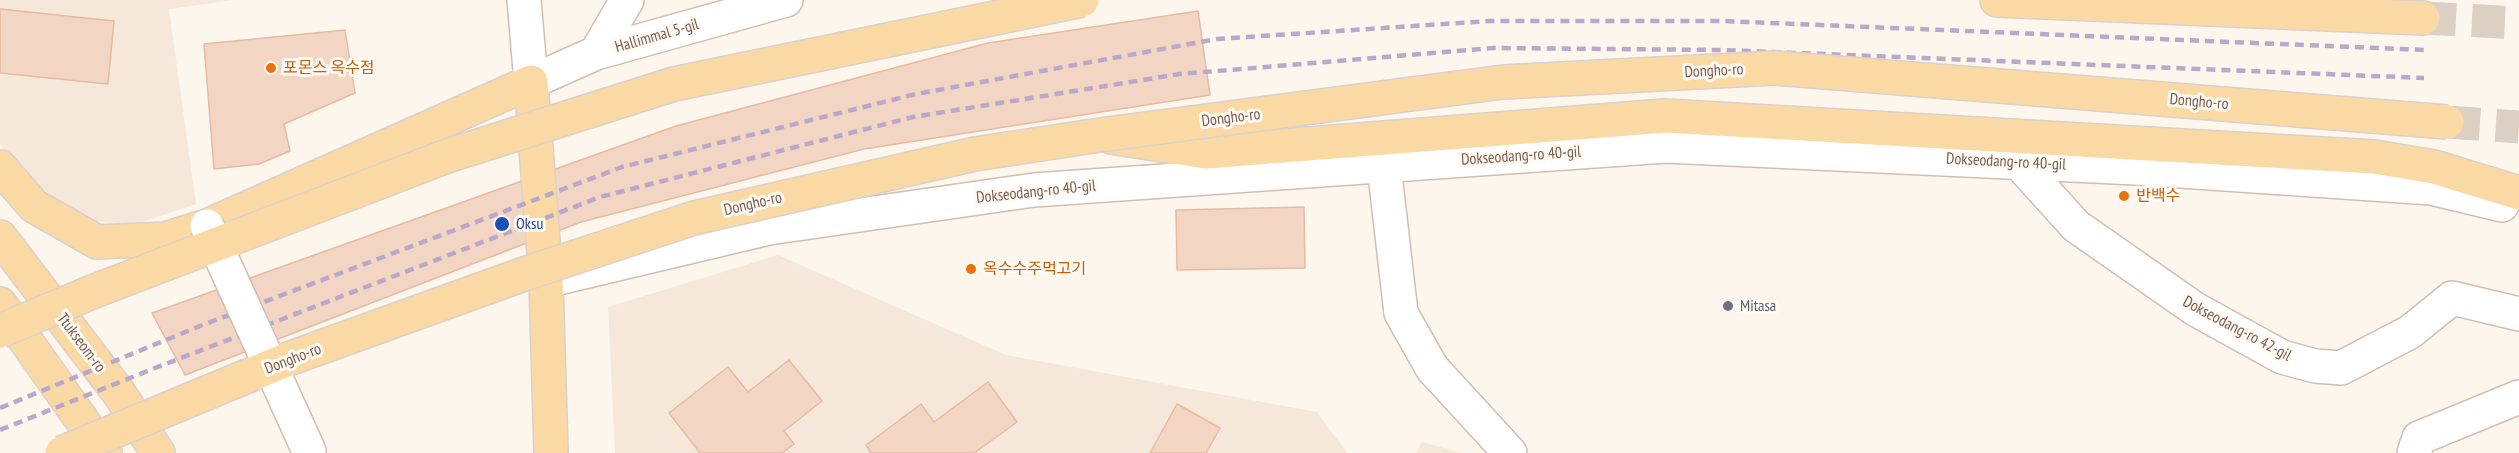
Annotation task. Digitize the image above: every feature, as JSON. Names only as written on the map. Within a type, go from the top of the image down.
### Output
[{"type":"main road","points":[[0,331],[92,292],[450,155],[674,84],[1082,0]]},
{"type":"main road","points":[[1997,0],[2423,18]]},
{"type":"main road","name":"Dongho-ro","points":[[62,453],[291,358],[524,274],[694,218],[975,154],[1100,135],[1503,82],[1775,68],[2447,122]]},
{"type":"main road","points":[[0,167],[34,206],[97,242],[165,239],[207,226],[531,82],[546,281],[551,453]]},
{"type":"main road","points":[[1100,135],[1206,152],[1665,116],[2374,157],[2434,167],[2508,195]]},
{"type":"main road","name":"Ttukseom-ro","points":[[0,237],[119,393],[158,453]]},
{"type":"main road","points":[[0,304],[105,453]]},
{"type":"street","points":[[524,0],[531,82]]},
{"type":"street","points":[[596,53],[627,0]]},
{"type":"street","name":"Hallimmal 5-gil","points":[[531,82],[596,53],[786,0]]},
{"type":"street","name":"Dokseodang-ro 40-gil","points":[[546,281],[769,228],[1034,190],[1666,146],[2019,163],[2431,188],[2508,195]]},
{"type":"street","name":"Dokseodang-ro 42-gil","points":[[2019,163],[2076,226],[2195,309],[2282,357],[2315,366],[2341,368],[2410,332],[2452,298],[2519,314]]},
{"type":"street","points":[[1384,166],[1401,313],[1432,368],[1510,453]]},
{"type":"street","points":[[207,226],[308,453]]},
{"type":"street","points":[[2414,453],[2419,438],[2519,397]]},
{"type":"shaded area","points":[[0,0],[234,0],[169,9],[196,204],[130,226],[86,220],[38,186],[0,145]]},
{"type":"shaded area","points":[[778,255],[1006,355],[1317,412],[1347,453],[615,453],[608,307]]},
{"type":"shaded area","points":[[1422,442],[1462,453],[1416,453]]},
{"type":"building","points":[[0,9],[114,21],[108,84],[0,73]]},
{"type":"building","points":[[1198,11],[1210,95],[864,149],[581,222],[185,375],[152,313],[676,126],[988,43]]},
{"type":"building","points":[[345,30],[355,93],[284,124],[290,151],[259,164],[214,169],[204,44]]},
{"type":"building","points":[[1304,207],[1305,268],[1177,270],[1176,210]]},
{"type":"building","points":[[789,360],[822,401],[784,431],[794,444],[782,453],[700,453],[669,413],[728,367],[748,392]]},
{"type":"building","points":[[988,382],[1017,422],[974,453],[871,453],[866,445],[921,404],[934,422]]},
{"type":"building","points":[[1177,404],[1220,428],[1206,453],[1150,453]]},
{"type":"tunnel","points":[[2423,18],[2519,23]]},
{"type":"tunnel","points":[[2447,122],[2519,127]]},
{"type":"railway","points":[[0,408],[200,326],[622,167],[916,94],[1217,39],[1489,21],[1724,21],[2425,50]]},
{"type":"railway","points":[[0,430],[600,197],[913,117],[1180,74],[1494,48],[1723,50],[2424,78]]},
{"type":"place","name":"포몬스 옥수점","points":[[271,68]]},
{"type":"place","name":"반백수","points":[[2124,196]]},
{"type":"place","name":"Oksu","points":[[502,224]]},
{"type":"place","name":"옥수수주먹고기","points":[[971,269]]},
{"type":"place","name":"Mitasa","points":[[1728,306]]}]
